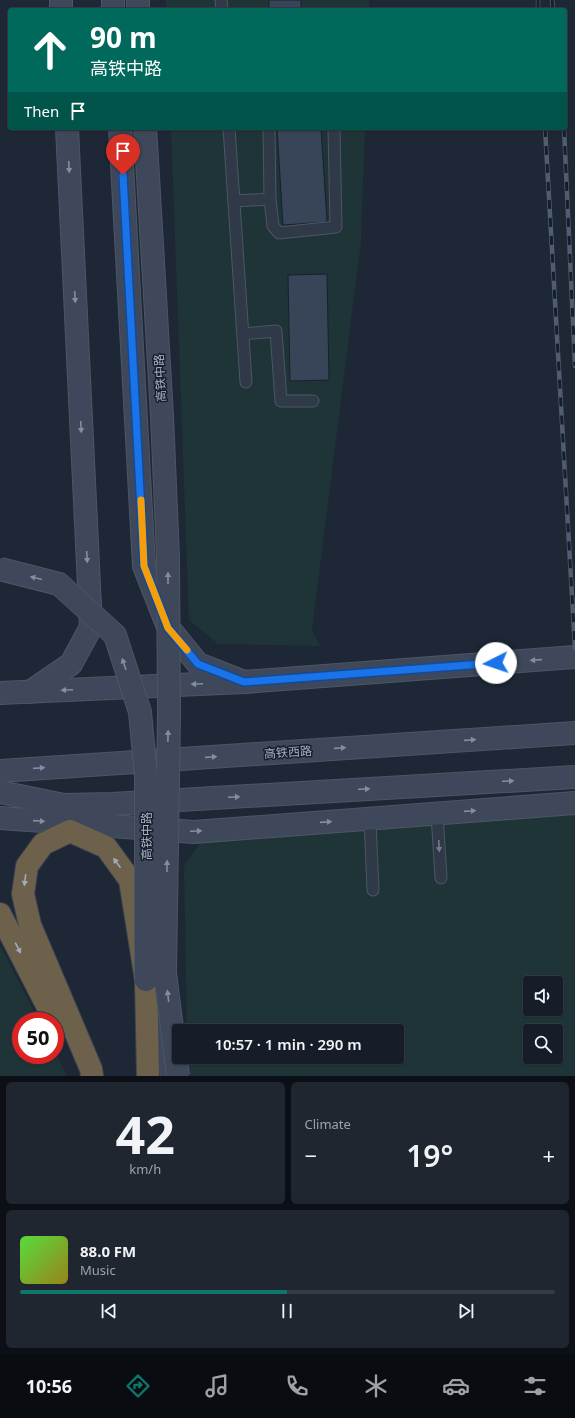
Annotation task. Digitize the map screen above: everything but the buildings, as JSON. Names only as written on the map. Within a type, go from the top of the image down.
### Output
[{"type":"highway","points":[[92,1076],[91,1069],[30,925],[23,894],[27,866],[43,844],[70,831],[106,847],[130,880],[146,980]]},
{"type":"highway","points":[[0,914],[61,1032],[79,1076]]},
{"type":"highway","name":"高铁中路","points":[[146,980],[148,1076]]},
{"type":"street","points":[[30,692],[71,664],[91,627],[67,130]]},
{"type":"street","points":[[120,130],[144,566],[168,628],[198,664],[244,682]]},
{"type":"street","name":"高铁中路","points":[[145,130],[162,416],[168,557],[169,715],[165,973],[178,1076]]},
{"type":"street","name":"高铁中路","points":[[0,569],[59,584],[115,635],[140,712],[146,776],[146,980]]},
{"type":"street","points":[[0,693],[244,682],[575,657]]},
{"type":"street","name":"高铁西路","points":[[0,771],[575,733]]},
{"type":"street","points":[[0,792],[64,805],[112,804],[575,777]]},
{"type":"street","points":[[0,818],[194,832],[575,804]]},
{"type":"street","points":[[146,980],[172,1076]]},
{"type":"lane","points":[[229,130],[246,382]]},
{"type":"lane","points":[[269,130],[270,199],[273,226],[279,233],[336,227],[334,130]]},
{"type":"lane","points":[[234,201],[270,199]]},
{"type":"lane","points":[[243,334],[276,331],[281,402],[313,402]]},
{"type":"lane","points":[[437,814],[441,878]]},
{"type":"lane","points":[[370,819],[373,890]]},
{"type":"green space","points":[[166,0],[369,0],[369,8],[166,8]]},
{"type":"green space","points":[[171,130],[365,130],[361,241],[312,630],[320,646],[218,644],[189,620]]},
{"type":"green space","points":[[575,813],[575,1076],[190,1076],[189,1064],[404,1064],[404,1024],[187,1024],[184,866],[201,842]]},
{"type":"green space","points":[[0,945],[34,1012],[12,1012],[12,1064],[61,1064],[67,1076],[0,1076]]},
{"type":"railway","points":[[538,0],[538,8]]},
{"type":"railway","points":[[552,0],[553,8]]},
{"type":"railway","points":[[545,130],[575,648]]},
{"type":"railway","points":[[564,130],[575,366]]},
{"type":"slow traffic","points":[[141,500],[144,566],[168,628],[187,650]]},
{"type":"route","points":[[123,175],[144,566],[168,628],[198,664],[244,682],[496,663]]}]
